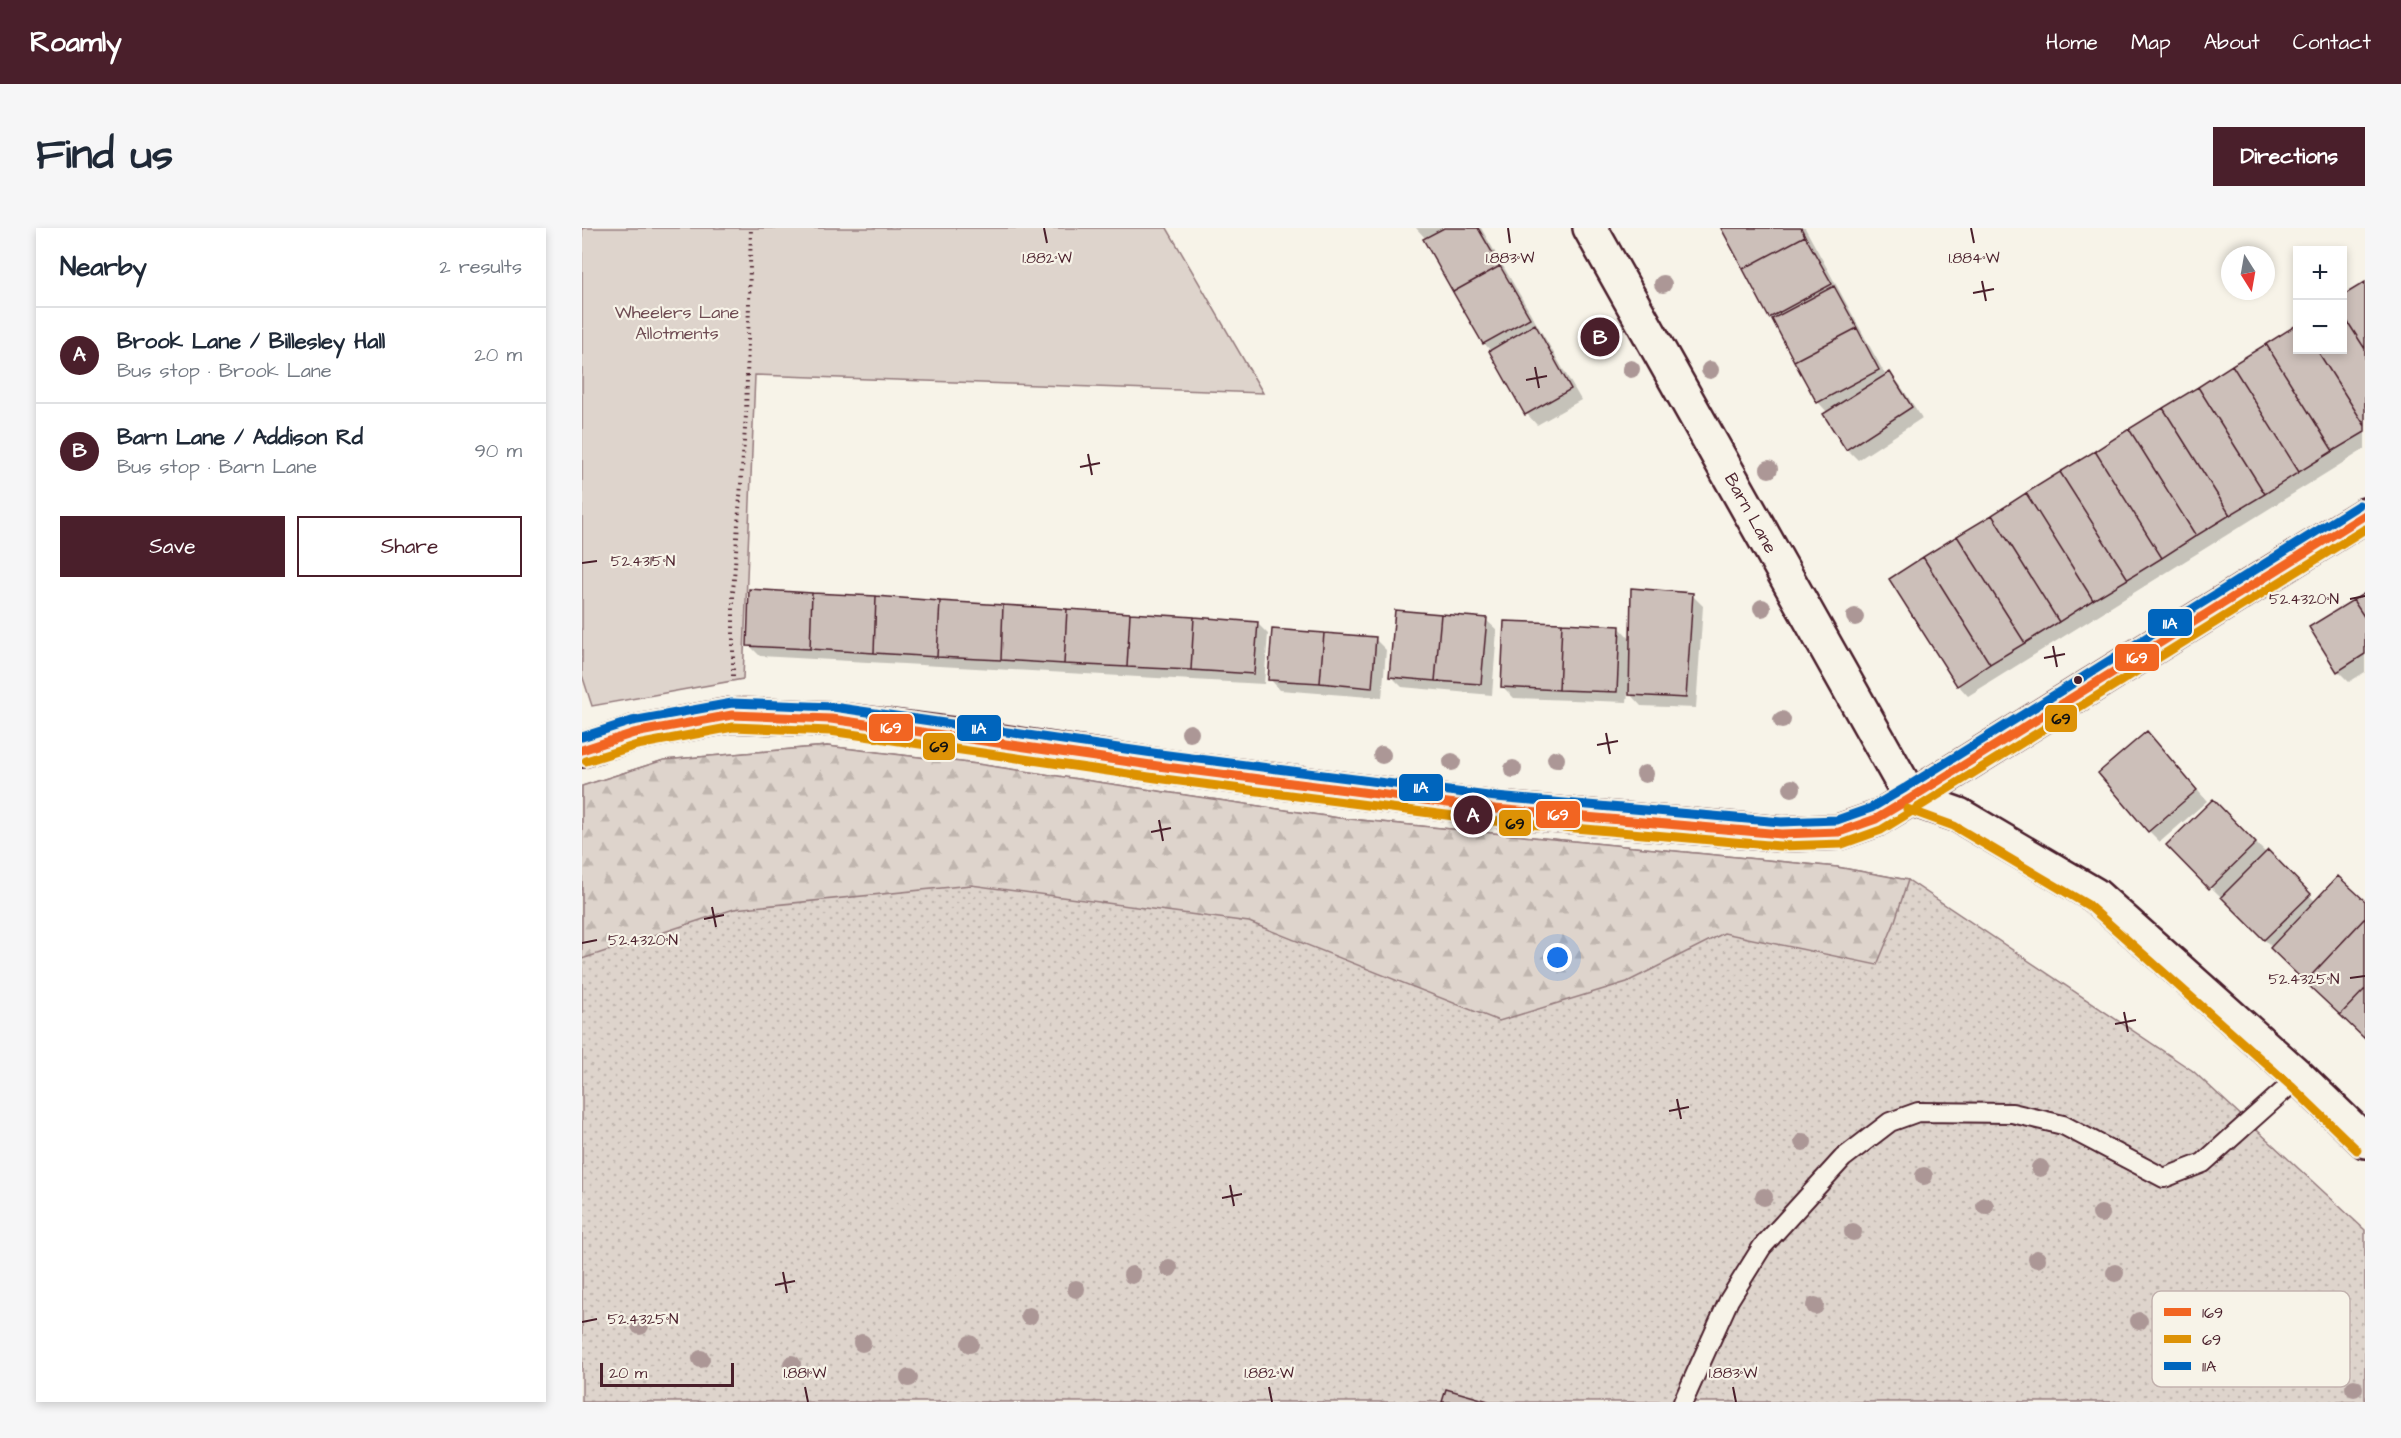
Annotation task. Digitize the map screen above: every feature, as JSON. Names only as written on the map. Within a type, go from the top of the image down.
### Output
[{"type":"main road","name":"Barn Lane","points":[[1590,228],[1911,798]]},
{"type":"main road","points":[[582,750],[634,733],[732,716],[831,719],[1158,766],[1495,809],[1781,834],[1839,832],[1876,819],[1911,798],[2365,515]]},
{"type":"main road","points":[[1911,798],[1959,815],[2095,895],[2299,1077],[2365,1141]]},
{"type":"lane","points":[[1683,1402],[1729,1300],[1762,1247],[1843,1158],[1890,1122],[1918,1113],[2012,1113],[2063,1125],[2164,1178],[2203,1163],[2299,1077]]},
{"type":"path","points":[[732,716],[733,592],[746,415],[751,228]]},
{"type":"green space","name":"Wheelers Lane Allotments","points":[[582,228],[1167,228],[1263,393],[755,375],[743,679],[592,706],[582,675]]},
{"type":"green space","points":[[827,746],[977,764],[1339,818],[1837,867],[1908,880],[2193,1071],[2365,1230],[2365,1402],[582,1402],[582,786],[664,760]]},
{"type":"green space","points":[[827,746],[977,764],[1339,818],[1837,867],[1908,880],[1894,924],[1877,965],[1724,933],[1627,982],[1499,1021],[1249,922],[971,885],[734,909],[582,959],[582,786],[664,760]]},
{"type":"building","points":[[1444,228],[1478,228],[1500,266],[1453,292],[1423,239]]},
{"type":"building","points":[[1721,228],[1801,228],[1805,236],[1743,269]]},
{"type":"building","points":[[1805,236],[1832,284],[1769,318],[1743,269]]},
{"type":"building","points":[[1500,266],[1530,318],[1483,344],[1453,292]]},
{"type":"building","points":[[2365,282],[2365,349],[2347,321],[2347,293]]},
{"type":"building","points":[[1834,286],[1857,328],[1794,361],[1772,319]]},
{"type":"building","points":[[2347,321],[2365,349],[2365,426],[2320,354],[2347,354]]},
{"type":"building","points":[[1535,324],[1571,389],[1525,415],[1489,351]]},
{"type":"building","points":[[2293,327],[2293,354],[2320,354],[2365,426],[2365,432],[2333,451],[2266,344]]},
{"type":"building","points":[[1857,328],[1879,370],[1817,403],[1794,361]]},
{"type":"building","points":[[2266,344],[2333,451],[2299,472],[2232,365]]},
{"type":"building","points":[[2232,365],[2299,472],[2265,494],[2198,387]]},
{"type":"building","points":[[1890,372],[1912,407],[1846,450],[1823,414]]},
{"type":"building","points":[[2198,387],[2265,494],[2230,515],[2163,408]]},
{"type":"building","points":[[2163,408],[2230,515],[2196,536],[2129,429]]},
{"type":"building","points":[[2129,429],[2196,536],[2162,558],[2095,451]]},
{"type":"building","points":[[2095,451],[2162,558],[2128,579],[2060,472]]},
{"type":"building","points":[[2060,472],[2128,579],[2093,600],[2026,493]]},
{"type":"building","points":[[2026,493],[2093,600],[2059,622],[1992,515]]},
{"type":"building","points":[[1992,515],[2059,622],[2025,643],[1957,536]]},
{"type":"building","points":[[1957,536],[2025,643],[1990,664],[1923,557]]},
{"type":"building","points":[[1923,557],[1990,664],[1957,686],[1889,579]]},
{"type":"building","points":[[1631,588],[1693,593],[1686,698],[1629,695]]},
{"type":"building","points":[[749,589],[812,593],[810,649],[747,646]]},
{"type":"building","points":[[812,593],[876,596],[874,653],[810,649]]},
{"type":"building","points":[[2365,593],[2365,618],[2353,600]]},
{"type":"building","points":[[876,596],[940,601],[937,657],[874,653]]},
{"type":"building","points":[[2353,600],[2365,618],[2365,654],[2337,672],[2309,627]]},
{"type":"building","points":[[940,601],[1003,605],[1001,660],[937,657]]},
{"type":"building","points":[[1003,605],[1067,609],[1064,664],[1001,660]]},
{"type":"building","points":[[1067,609],[1130,613],[1127,667],[1064,664]]},
{"type":"building","points":[[1395,610],[1441,614],[1435,681],[1389,677]]},
{"type":"building","points":[[1130,613],[1194,617],[1191,670],[1127,667]]},
{"type":"building","points":[[1441,614],[1487,618],[1481,684],[1435,681]]},
{"type":"building","points":[[1194,617],[1258,622],[1254,674],[1191,670]]},
{"type":"building","points":[[1504,621],[1562,623],[1559,690],[1501,687]]},
{"type":"building","points":[[1562,623],[1620,626],[1617,692],[1559,690]]},
{"type":"building","points":[[1272,629],[1324,633],[1320,683],[1268,680]]},
{"type":"building","points":[[1324,633],[1376,637],[1372,688],[1320,683]]},
{"type":"building","points":[[2147,731],[2197,790],[2148,832],[2098,773]]},
{"type":"building","points":[[2213,799],[2256,843],[2209,889],[2166,845]]},
{"type":"building","points":[[2268,850],[2311,894],[2264,940],[2221,897]]},
{"type":"building","points":[[2338,876],[2365,901],[2365,918],[2305,982],[2270,948]]},
{"type":"building","points":[[2365,918],[2365,989],[2340,1015],[2305,982]]},
{"type":"building","points":[[2365,989],[2365,1039],[2340,1015]]},
{"type":"building","points":[[1446,1389],[1492,1402],[1442,1402]]},
{"type":"transit line","name":"11A","points":[[582,737],[632,721],[732,703],[833,707],[1160,754],[1496,797],[1781,822],[1837,820],[1871,808],[1905,788],[2359,505]]},
{"type":"transit line","name":"169","points":[[582,750],[634,733],[732,715],[831,719],[1158,766],[1495,809],[1781,834],[1839,832],[1876,819],[1911,798],[2365,515]]},
{"type":"transit line","name":"69","points":[[586,761],[637,745],[733,727],[830,731],[1156,778],[1493,821],[1780,846],[1842,844],[1881,830],[2365,529]]},
{"type":"transit line","name":"69","points":[[1907,809],[1954,826],[2088,905],[2291,1086],[2357,1150]]},
{"type":"place","name":"Barn Lane / Addison Rd","points":[[1600,337]]},
{"type":"place","name":"Brook Lane / Billesley Hall","points":[[1473,815]]}]
